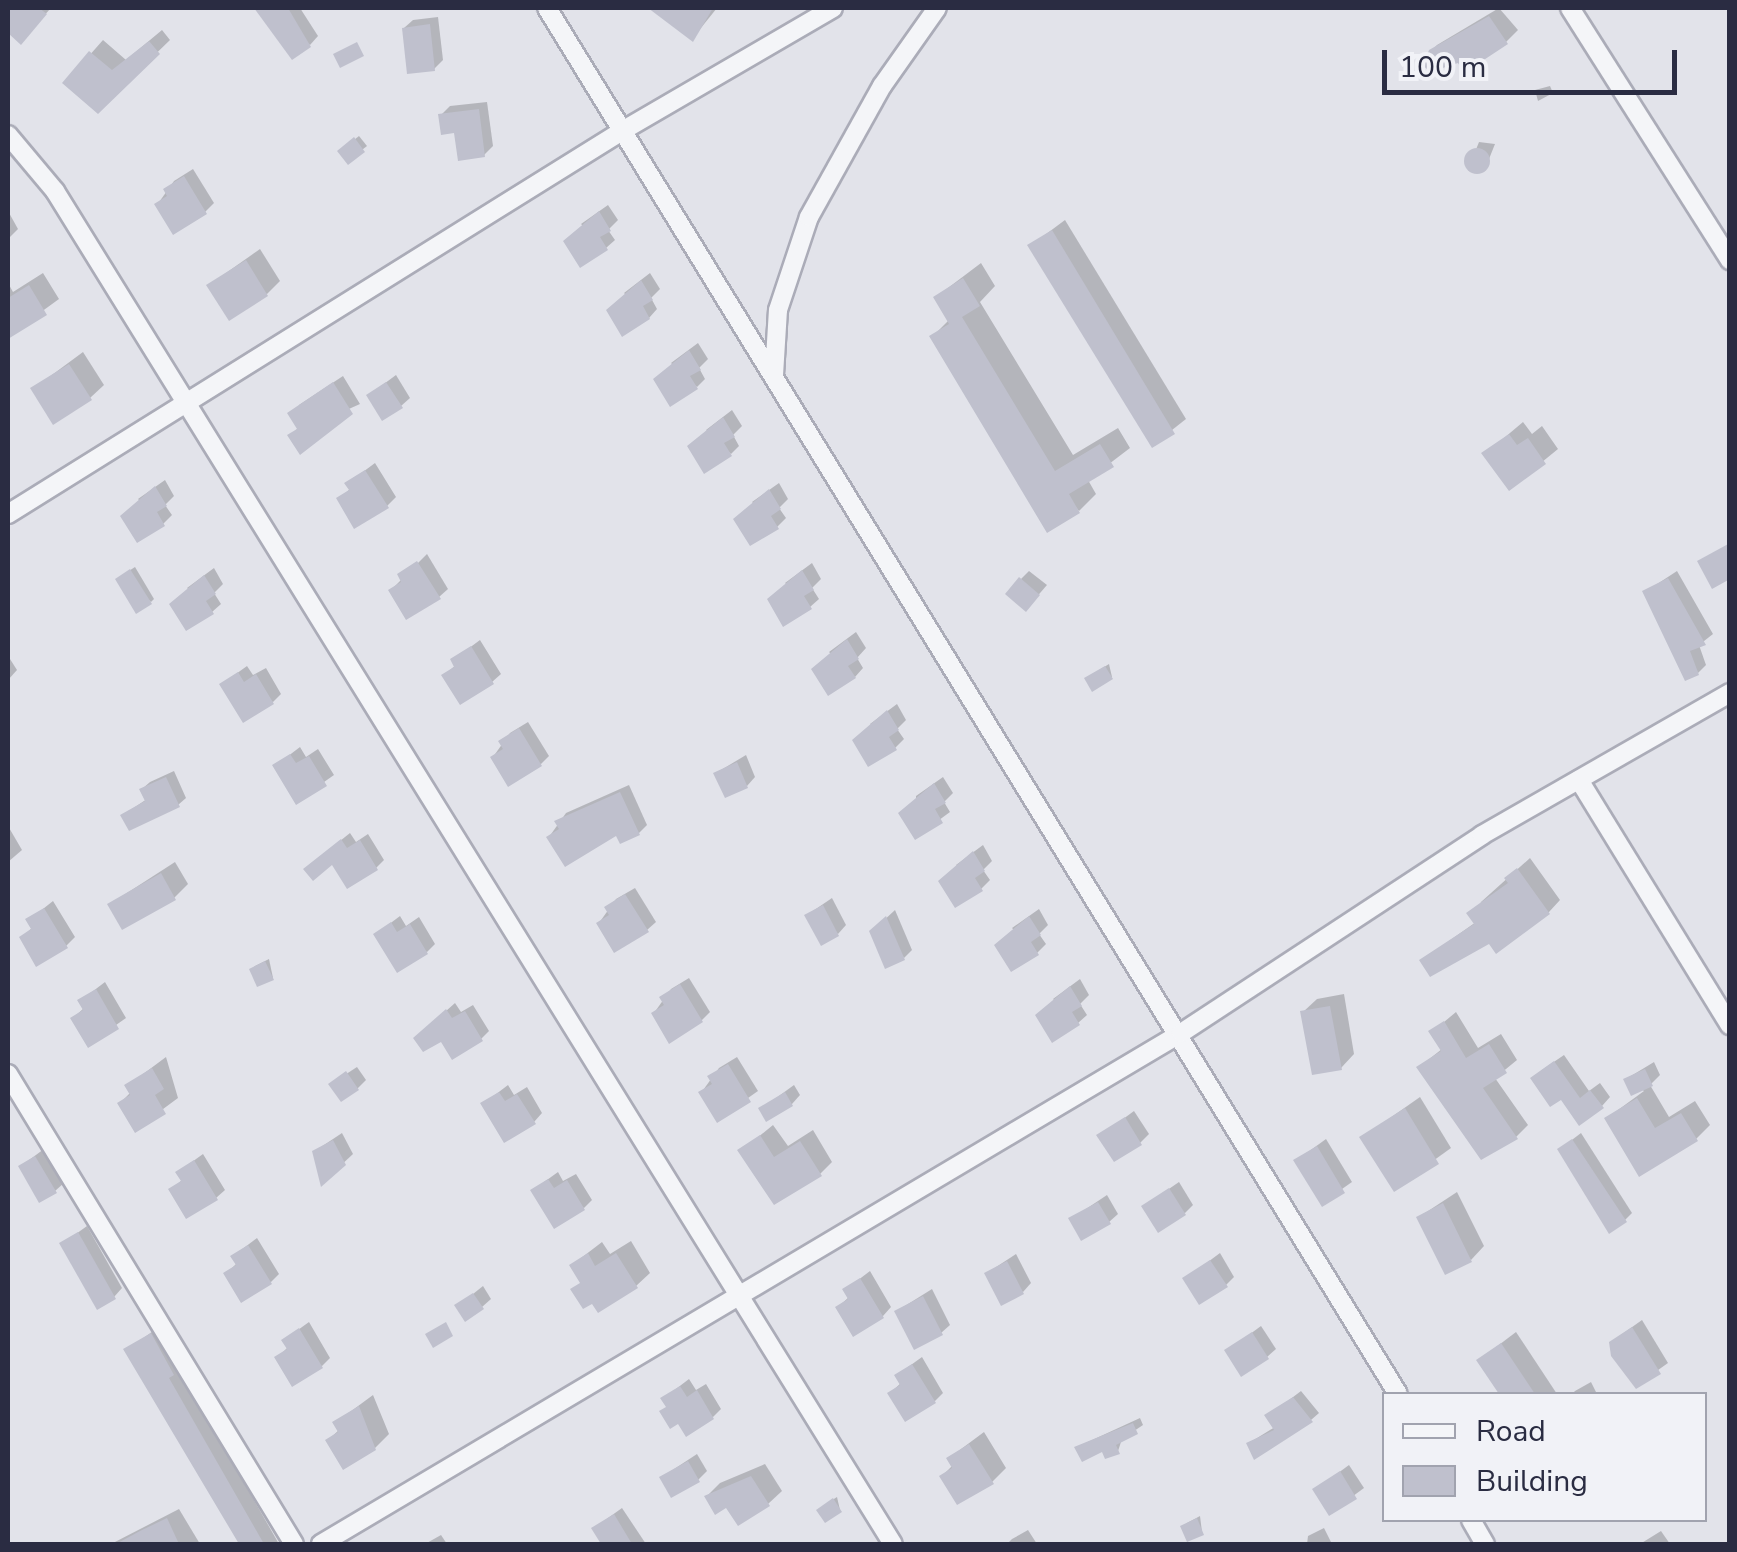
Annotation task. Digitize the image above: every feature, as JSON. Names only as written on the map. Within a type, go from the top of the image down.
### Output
[{"type":"street","points":[[547,8],[1181,1033],[1397,1392]]},
{"type":"street","points":[[8,514],[622,131],[833,8]]},
{"type":"street","points":[[774,376],[778,310],[809,217],[882,86],[937,8]]},
{"type":"street","points":[[1570,8],[1730,260]]},
{"type":"street","points":[[8,135],[55,191],[893,1544]]},
{"type":"street","points":[[320,1544],[1181,1033],[1404,882],[1730,693]]},
{"type":"street","points":[[1579,780],[1730,1025]]},
{"type":"street","points":[[8,1074],[294,1544]]},
{"type":"street","points":[[1472,1522],[1485,1544]]},
{"type":"building","points":[[8,8],[39,8],[47,14],[21,45],[8,33]]},
{"type":"building","points":[[254,8],[288,8],[311,47],[292,60]]},
{"type":"building","points":[[648,8],[713,8],[693,42]]},
{"type":"building","points":[[1489,16],[1508,44],[1464,73],[1458,63],[1431,72],[1423,66],[1429,50]]},
{"type":"building","points":[[430,24],[435,71],[407,74],[402,28]]},
{"type":"building","points":[[149,41],[160,54],[98,114],[62,83],[89,51],[112,70]]},
{"type":"building","points":[[357,42],[364,56],[340,68],[333,54]]},
{"type":"building","points":[[479,109],[485,157],[458,161],[454,133],[441,135],[438,114]]},
{"type":"building","points":[[354,137],[365,152],[348,165],[337,151]]},
{"type":"building","points":[[1477,148],[1486,152],[1490,161],[1486,170],[1477,174],[1468,170],[1464,161],[1468,152]]},
{"type":"building","points":[[184,176],[207,214],[173,235],[154,204],[167,196],[163,189]]},
{"type":"building","points":[[599,211],[611,231],[600,237],[608,250],[580,268],[563,241]]},
{"type":"building","points":[[1052,230],[1175,434],[1152,448],[1027,245]]},
{"type":"building","points":[[246,260],[268,296],[229,321],[206,285]]},
{"type":"building","points":[[963,278],[980,306],[962,317],[1055,471],[1100,444],[1114,467],[1069,494],[1080,513],[1047,533],[929,336],[949,324],[933,297]]},
{"type":"building","points":[[641,280],[653,300],[643,306],[650,319],[622,337],[606,310]]},
{"type":"building","points":[[29,285],[47,315],[8,339],[8,298]]},
{"type":"building","points":[[689,350],[701,370],[690,376],[698,389],[670,407],[653,379]]},
{"type":"building","points":[[69,364],[92,400],[53,425],[30,388]]},
{"type":"building","points":[[333,382],[353,414],[300,455],[287,435],[297,429],[287,413]]},
{"type":"building","points":[[386,382],[403,408],[382,421],[366,395]]},
{"type":"building","points":[[723,417],[735,437],[724,443],[732,456],[704,474],[687,446]]},
{"type":"building","points":[[1509,434],[1517,445],[1528,438],[1546,464],[1509,491],[1481,453]]},
{"type":"building","points":[[365,470],[389,508],[354,529],[336,498],[349,490],[344,483]]},
{"type":"building","points":[[155,486],[167,506],[157,512],[165,526],[137,543],[120,516]]},
{"type":"building","points":[[769,489],[781,509],[771,516],[779,529],[750,546],[733,519]]},
{"type":"building","points":[[1730,543],[1730,579],[1712,589],[1697,561]]},
{"type":"building","points":[[417,561],[441,599],[406,620],[388,590],[401,582],[397,574]]},
{"type":"building","points":[[130,569],[152,604],[136,614],[115,579]]},
{"type":"building","points":[[802,570],[814,590],[804,596],[812,609],[783,627],[767,599]]},
{"type":"building","points":[[204,575],[216,594],[206,601],[214,614],[186,631],[169,604]]},
{"type":"building","points":[[1019,577],[1040,595],[1026,612],[1005,594]]},
{"type":"building","points":[[1668,578],[1706,645],[1690,651],[1699,675],[1685,681],[1642,591]]},
{"type":"building","points":[[847,639],[859,659],[848,666],[856,678],[828,696],[811,669]]},
{"type":"building","points":[[471,646],[494,684],[460,705],[441,675],[454,667],[450,659]]},
{"type":"building","points":[[1105,666],[1113,679],[1092,692],[1084,678]]},
{"type":"building","points":[[238,672],[244,682],[256,674],[274,704],[243,723],[219,684]]},
{"type":"building","points":[[887,710],[899,730],[889,737],[897,750],[868,767],[852,740]]},
{"type":"building","points":[[519,728],[542,766],[508,787],[490,757],[503,749],[498,741]]},
{"type":"building","points":[[290,754],[296,763],[309,756],[327,786],[296,805],[272,765]]},
{"type":"building","points":[[737,762],[748,788],[725,798],[713,773]]},
{"type":"building","points":[[166,777],[180,807],[129,831],[120,815],[145,801],[139,789]]},
{"type":"building","points":[[934,783],[946,803],[935,809],[943,823],[915,840],[898,813]]},
{"type":"building","points":[[620,792],[640,835],[620,844],[616,836],[565,867],[546,837],[559,829],[554,821]]},
{"type":"building","points":[[341,839],[347,848],[360,840],[378,870],[347,889],[332,865],[313,881],[303,869]]},
{"type":"building","points":[[973,851],[985,871],[975,878],[983,891],[955,908],[938,881]]},
{"type":"building","points":[[1517,868],[1550,914],[1496,954],[1489,944],[1430,977],[1419,960],[1474,924],[1466,913],[1508,883],[1504,878]]},
{"type":"building","points":[[161,873],[176,900],[122,930],[107,904]]},
{"type":"building","points":[[625,894],[649,932],[614,953],[596,923],[609,915],[604,907]]},
{"type":"building","points":[[823,905],[839,936],[821,946],[804,915]]},
{"type":"building","points":[[44,908],[68,948],[36,967],[19,937],[31,929],[25,919]]},
{"type":"building","points":[[886,916],[905,960],[885,969],[869,931]]},
{"type":"building","points":[[1029,916],[1041,935],[1031,942],[1039,955],[1011,972],[994,945]]},
{"type":"building","points":[[391,922],[397,932],[410,924],[428,954],[397,973],[373,934]]},
{"type":"building","points":[[265,961],[274,980],[257,987],[249,969]]},
{"type":"building","points":[[680,984],[703,1022],[669,1044],[651,1013],[664,1005],[659,997]]},
{"type":"building","points":[[1070,986],[1082,1006],[1072,1012],[1080,1025],[1052,1043],[1035,1015]]},
{"type":"building","points":[[96,989],[119,1029],[88,1048],[70,1018],[83,1010],[77,1000]]},
{"type":"building","points":[[1330,1006],[1342,1070],[1312,1075],[1300,1011]]},
{"type":"building","points":[[446,1009],[452,1018],[465,1011],[483,1041],[452,1060],[441,1042],[423,1052],[413,1038]]},
{"type":"building","points":[[1444,1021],[1466,1058],[1489,1044],[1507,1073],[1483,1088],[1518,1139],[1481,1160],[1416,1067],[1441,1051],[1428,1031]]},
{"type":"building","points":[[1554,1061],[1580,1098],[1590,1090],[1604,1108],[1579,1126],[1561,1100],[1550,1107],[1530,1078]]},
{"type":"building","points":[[728,1064],[751,1102],[717,1123],[698,1092],[712,1084],[707,1076]]},
{"type":"building","points":[[152,1068],[164,1089],[155,1095],[166,1114],[135,1133],[117,1103],[130,1095],[124,1085]]},
{"type":"building","points":[[1645,1069],[1653,1086],[1631,1096],[1623,1079]]},
{"type":"building","points":[[346,1071],[359,1090],[341,1102],[328,1084]]},
{"type":"building","points":[[499,1092],[505,1101],[517,1094],[536,1124],[504,1143],[480,1103]]},
{"type":"building","points":[[785,1092],[793,1106],[766,1122],[758,1108]]},
{"type":"building","points":[[1637,1098],[1655,1128],[1681,1113],[1698,1141],[1639,1177],[1604,1118]]},
{"type":"building","points":[[1405,1108],[1439,1164],[1394,1192],[1359,1137]]},
{"type":"building","points":[[1125,1117],[1142,1145],[1114,1162],[1096,1135]]},
{"type":"building","points":[[760,1135],[774,1157],[800,1141],[822,1176],[774,1205],[737,1150]]},
{"type":"building","points":[[1572,1139],[1627,1222],[1609,1234],[1557,1149]]},
{"type":"building","points":[[333,1140],[346,1165],[321,1187],[312,1151]]},
{"type":"building","points":[[1317,1146],[1345,1193],[1322,1207],[1293,1160]]},
{"type":"building","points":[[35,1156],[57,1193],[39,1203],[18,1166]]},
{"type":"building","points":[[194,1160],[218,1200],[186,1219],[168,1189],[181,1181],[175,1172]]},
{"type":"building","points":[[548,1179],[554,1188],[567,1180],[585,1210],[554,1229],[530,1190]]},
{"type":"building","points":[[1169,1188],[1186,1215],[1158,1233],[1141,1206]]},
{"type":"building","points":[[1098,1202],[1111,1224],[1081,1241],[1068,1218]]},
{"type":"building","points":[[1443,1203],[1472,1262],[1445,1275],[1416,1217]]},
{"type":"building","points":[[78,1232],[116,1299],[97,1310],[59,1243]]},
{"type":"building","points":[[248,1245],[272,1284],[241,1303],[223,1273],[236,1265],[230,1256]]},
{"type":"building","points":[[588,1253],[595,1266],[616,1253],[638,1288],[598,1313],[592,1304],[583,1309],[570,1289],[580,1283],[569,1265]]},
{"type":"building","points":[[1210,1260],[1228,1287],[1199,1305],[1182,1278]]},
{"type":"building","points":[[1007,1261],[1024,1294],[1001,1306],[984,1273]]},
{"type":"building","points":[[860,1278],[884,1318],[853,1337],[835,1307],[848,1299],[842,1289]]},
{"type":"building","points":[[473,1293],[484,1309],[465,1322],[454,1305]]},
{"type":"building","points":[[923,1296],[943,1335],[914,1350],[894,1311]]},
{"type":"building","points":[[446,1322],[453,1336],[433,1348],[425,1334]]},
{"type":"building","points":[[1632,1327],[1661,1374],[1636,1389],[1611,1356],[1609,1342]]},
{"type":"building","points":[[299,1328],[323,1368],[292,1387],[274,1357],[287,1349],[281,1340]]},
{"type":"building","points":[[1252,1332],[1269,1359],[1241,1377],[1224,1350]]},
{"type":"building","points":[[151,1333],[174,1375],[169,1378],[264,1544],[239,1544],[123,1349]]},
{"type":"building","points":[[1501,1343],[1534,1392],[1498,1392],[1476,1360]]},
{"type":"building","points":[[912,1364],[936,1403],[905,1422],[887,1393],[900,1385],[894,1375]]},
{"type":"building","points":[[680,1386],[687,1397],[697,1390],[714,1419],[686,1437],[678,1424],[670,1429],[659,1411],[666,1407],[660,1398]]},
{"type":"building","points":[[1293,1397],[1313,1422],[1254,1460],[1246,1443],[1274,1430],[1264,1415]]},
{"type":"building","points":[[359,1406],[376,1450],[343,1470],[325,1440],[338,1432],[332,1422]]},
{"type":"building","points":[[1133,1423],[1138,1434],[1116,1445],[1120,1454],[1105,1459],[1102,1452],[1082,1462],[1074,1447]]},
{"type":"building","points":[[969,1444],[994,1484],[957,1505],[939,1476],[952,1468],[946,1458]]},
{"type":"building","points":[[688,1461],[700,1482],[671,1498],[659,1477]]},
{"type":"building","points":[[1340,1471],[1357,1499],[1329,1516],[1312,1489]]},
{"type":"building","points":[[751,1476],[770,1506],[738,1526],[726,1508],[715,1515],[704,1496]]},
{"type":"building","points":[[833,1498],[842,1512],[825,1523],[816,1510]]},
{"type":"building","points":[[614,1514],[632,1544],[601,1544],[591,1528]]},
{"type":"building","points":[[167,1518],[179,1544],[116,1544],[140,1531]]},
{"type":"building","points":[[1197,1518],[1204,1535],[1187,1542],[1180,1526]]}]
